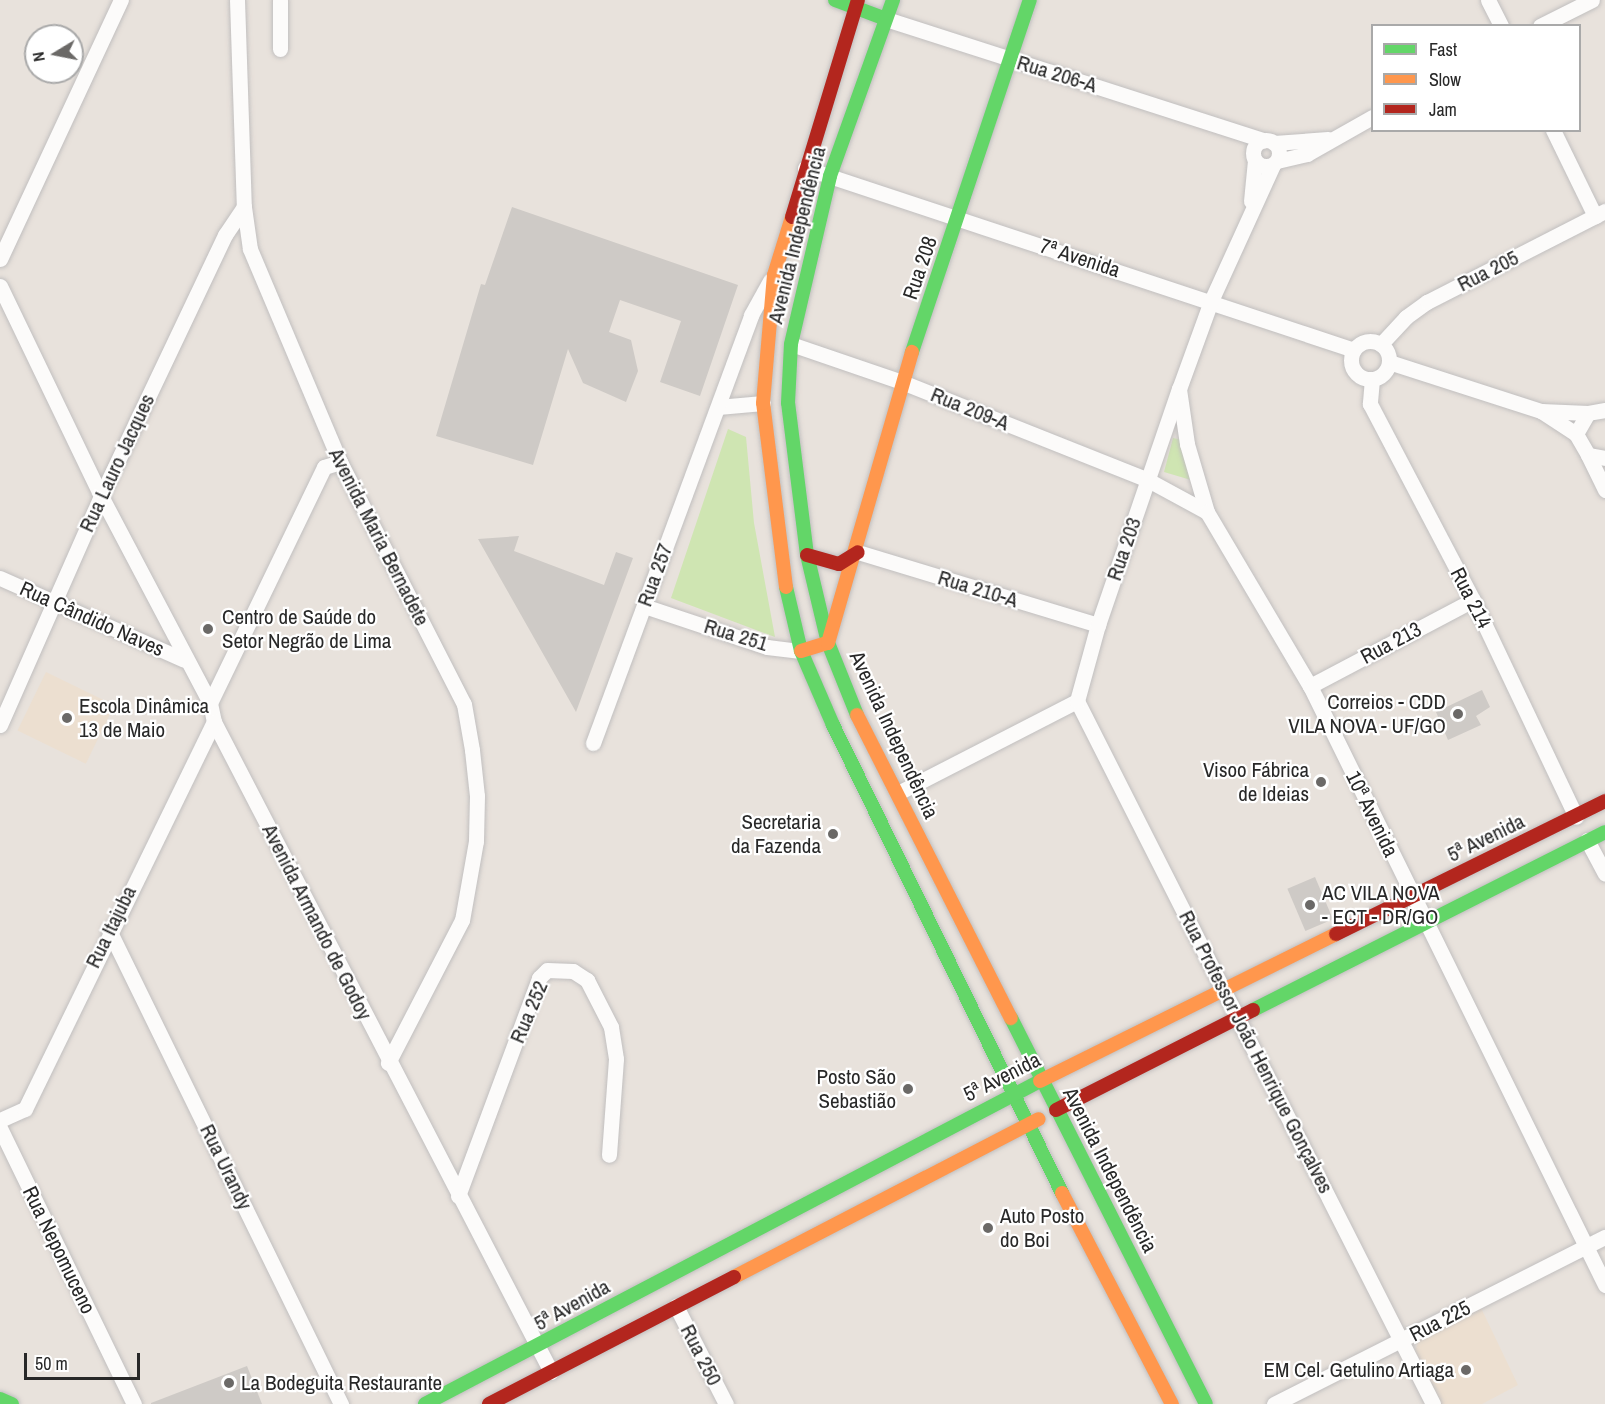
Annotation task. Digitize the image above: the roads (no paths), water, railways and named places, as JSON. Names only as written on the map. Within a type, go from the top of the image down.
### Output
[{"type":"main road","points":[[835,0],[857,4],[886,19]]},
{"type":"main road","name":"Avenida Independência","points":[[893,0],[830,176],[813,236],[790,344],[788,403],[807,555],[828,643],[857,714],[1040,1081],[1206,1404]]},
{"type":"main road","name":"Rua 208","points":[[828,643],[858,552],[902,382],[959,219],[1030,0]]},
{"type":"main road","name":"Avenida Independência","points":[[857,4],[786,226],[774,275],[763,403],[779,559],[801,651],[1011,1096],[1172,1404]]},
{"type":"main road","points":[[786,226],[813,236]]},
{"type":"main road","points":[[807,555],[839,564],[858,552]]},
{"type":"main road","name":"Rua 251","points":[[801,651],[828,643]]},
{"type":"main road","name":"5ª Avenida","points":[[425,1404],[538,1347],[759,1227],[1040,1081],[1605,801]]},
{"type":"main road","points":[[1536,867],[1577,832],[1576,817]]},
{"type":"main road","points":[[489,1404],[1026,1125],[1605,832]]},
{"type":"main road","points":[[0,1399],[12,1404]]},
{"type":"street","points":[[0,259],[121,0]]},
{"type":"street","name":"Avenida Maria Bernadete","points":[[237,0],[244,207],[250,249],[340,462],[464,704],[477,796],[476,842],[462,920],[388,1063]]},
{"type":"street","points":[[280,0],[280,49]]},
{"type":"street","points":[[1488,0],[1500,24]]},
{"type":"street","points":[[1544,24],[1592,0]]},
{"type":"street","name":"Rua 206-A","points":[[886,19],[1009,60],[1228,127],[1262,148],[1263,166],[1275,163]]},
{"type":"street","points":[[1275,163],[1307,154],[1371,118]]},
{"type":"street","points":[[1554,132],[1600,214]]},
{"type":"street","points":[[1262,148],[1335,139]]},
{"type":"street","points":[[1262,148],[1279,152],[1275,163]]},
{"type":"street","name":"Rua 203","points":[[1250,210],[1262,148]]},
{"type":"street","name":"Rua 203","points":[[1077,701],[1098,625],[1211,301],[1250,210],[1275,163]]},
{"type":"street","name":"7ª Avenida","points":[[805,168],[1354,350]]},
{"type":"street","name":"Rua Lauro Jacques","points":[[0,725],[101,496],[225,235],[244,207]]},
{"type":"street","name":"Rua 205","points":[[1382,344],[1406,317],[1428,302],[1600,214]]},
{"type":"street","name":"Rua 257","points":[[593,743],[752,315],[774,275]]},
{"type":"street","name":"Avenida Armando de Godoy","points":[[0,286],[101,496],[184,660],[210,703],[214,722],[388,1063],[551,1372]]},
{"type":"street","points":[[1370,341],[1382,344],[1389,362],[1384,374],[1372,379],[1360,377],[1353,368],[1354,350],[1370,341]]},
{"type":"street","name":"Rua 209-A","points":[[790,344],[902,382],[1148,480]]},
{"type":"street","points":[[1389,362],[1541,411],[1576,434],[1605,490]]},
{"type":"street","name":"Rua 214","points":[[1372,379],[1370,404],[1473,600],[1576,817]]},
{"type":"street","name":"10ª Avenida","points":[[1179,389],[1187,444],[1207,512],[1310,686],[1605,1285]]},
{"type":"street","points":[[718,407],[763,403]]},
{"type":"street","points":[[1541,411],[1598,409]]},
{"type":"street","points":[[1576,434],[1598,409]]},
{"type":"street","points":[[1588,455],[1605,458]]},
{"type":"street","points":[[210,703],[324,466],[340,462]]},
{"type":"street","points":[[1148,480],[1207,512]]},
{"type":"street","name":"Rua 210-A","points":[[858,552],[1098,625]]},
{"type":"street","name":"Rua Cândido Naves","points":[[0,578],[184,660]]},
{"type":"street","name":"Rua 213","points":[[1310,686],[1473,600]]},
{"type":"street","name":"Rua 251","points":[[644,606],[767,647],[801,651]]},
{"type":"street","points":[[898,793],[1077,701]]},
{"type":"street","name":"Rua Professor João Henrique Gonçalves","points":[[1077,701],[1241,1017],[1433,1404]]},
{"type":"street","name":"Rua Itajuba","points":[[0,1120],[25,1109],[109,930],[214,722]]},
{"type":"street","points":[[1587,840],[1605,874]]},
{"type":"street","name":"Rua Urandy","points":[[109,930],[341,1404]]},
{"type":"street","name":"Rua 252","points":[[458,1196],[539,978],[547,970],[567,970],[587,980],[611,1027],[616,1059],[609,1155]]},
{"type":"street","name":"Rua Nepomuceno","points":[[0,1128],[134,1404]]},
{"type":"street","name":"Rua 225","points":[[1274,1404],[1605,1237]]},
{"type":"street","name":"Rua 250","points":[[676,1306],[726,1404]]},
{"type":"place","name":"Centro de Saúde do Setor Negrão de Lima","points":[[208,629]]},
{"type":"place","name":"Correios - CDD VILA NOVA - UF/GO","points":[[1458,714]]},
{"type":"place","name":"Escola Dinâmica 13 de Maio","points":[[67,718]]},
{"type":"place","name":"Visoo Fábrica de Ideias","points":[[1321,782]]},
{"type":"place","name":"Secretaria da Fazenda","points":[[833,834]]},
{"type":"place","name":"AC VILA NOVA - ECT - DR/GO","points":[[1310,905]]},
{"type":"place","name":"Posto São Sebastião","points":[[908,1089]]},
{"type":"place","name":"Auto Posto do Boi","points":[[988,1228]]},
{"type":"place","name":"EM Cel. Getulino Artiaga","points":[[1466,1370]]},
{"type":"place","name":"La Bodeguita Restaurante","points":[[229,1383]]}]
